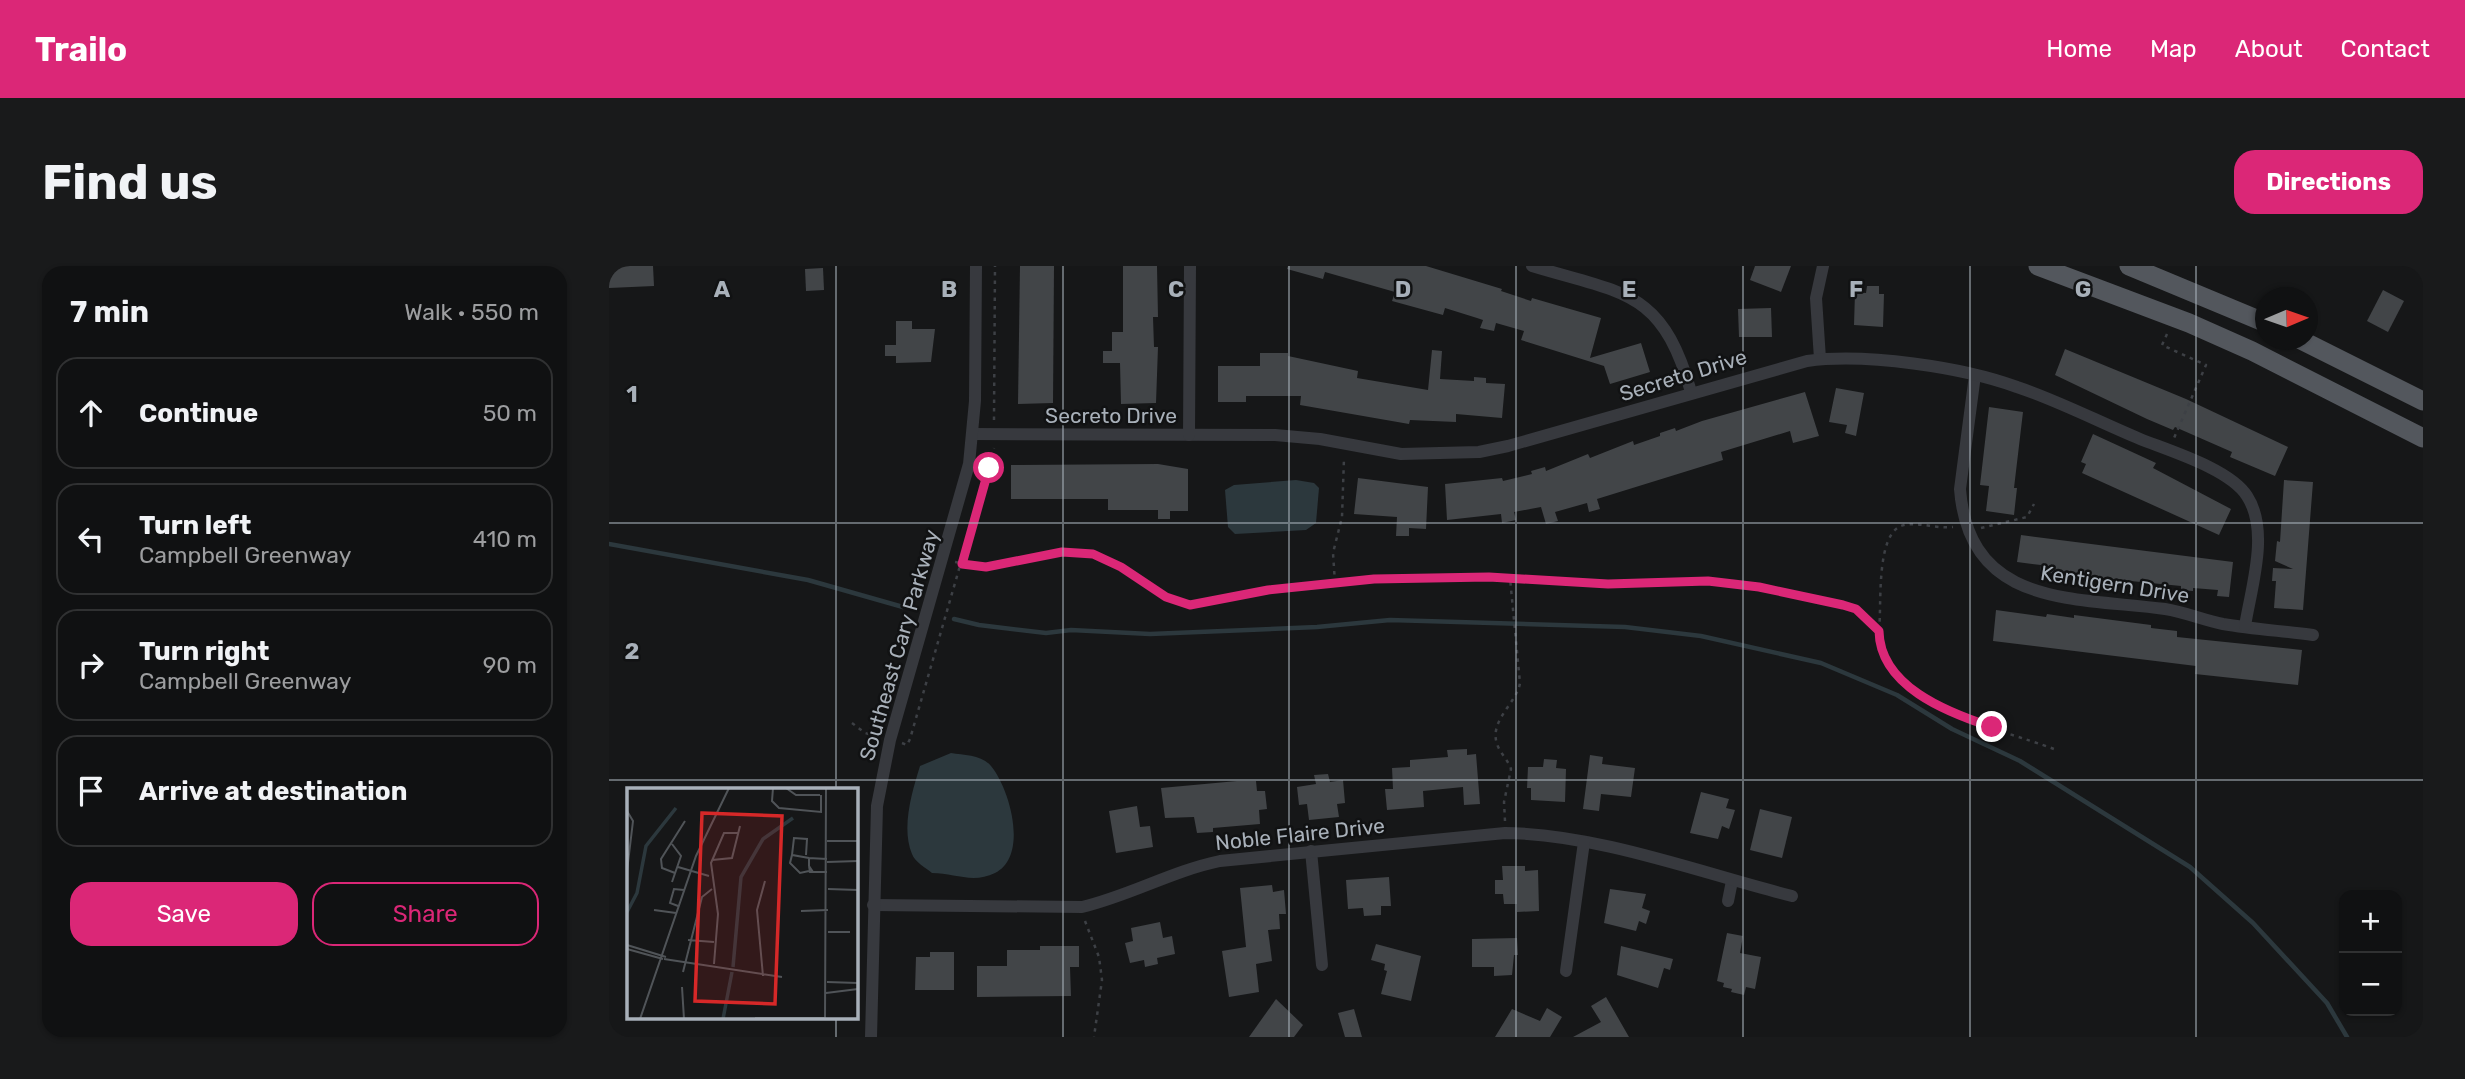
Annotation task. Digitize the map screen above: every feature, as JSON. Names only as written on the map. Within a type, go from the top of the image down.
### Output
[{"type":"main road","points":[[2038,266],[2202,328],[2423,438]]},
{"type":"main road","points":[[2129,266],[2255,318]]},
{"type":"main road","points":[[2318,348],[2423,401]]},
{"type":"street","name":"Southeast Cary Parkway","points":[[871,1037],[874,841],[883,770],[960,503],[973,434],[976,266]]},
{"type":"street","points":[[1189,435],[1190,266]]},
{"type":"street","points":[[1532,266],[1614,291],[1641,303],[1662,322],[1669,334],[1691,392]]},
{"type":"street","points":[[1820,359],[1816,298],[1823,266]]},
{"type":"street","name":"Secreto Drive","points":[[973,434],[1297,436],[1401,454],[1452,454],[1508,446],[1777,367],[1820,359],[1887,362],[1975,374],[2021,388],[2168,450],[2239,485],[2252,504],[2257,533],[2245,626]]},
{"type":"street","name":"Kentigern Drive","points":[[1975,374],[1960,489],[1965,524],[1972,542],[1989,565],[2008,580],[2049,595],[2166,609],[2245,626],[2313,635]]},
{"type":"street","name":"Noble Flaire Drive","points":[[873,905],[1082,907],[1200,865],[1311,851],[1497,834],[1543,835],[1584,842],[1792,896]]},
{"type":"street","points":[[1566,971],[1584,842]]},
{"type":"street","points":[[1311,851],[1322,965]]},
{"type":"street","points":[[1728,901],[1733,881]]},
{"type":"path","points":[[994,421],[995,266]]},
{"type":"path","points":[[2168,331],[2162,345],[2206,365],[2168,450]]},
{"type":"path","points":[[907,745],[962,564],[994,445]]},
{"type":"path","points":[[1335,583],[1333,562],[1342,517],[1344,458]]},
{"type":"path","points":[[1977,525],[1979,530],[1993,523],[2017,521],[2027,517],[2034,504]]},
{"type":"path","points":[[1957,527],[1910,524],[1895,528],[1889,534],[1884,550],[1879,631],[1881,654],[1886,664],[1919,693],[1970,720],[2054,749]]},
{"type":"path","points":[[955,562],[986,567],[1062,552],[1093,554],[1121,567],[1166,597],[1190,605],[1268,590],[1420,577],[1510,578],[1608,584],[1708,581],[1759,587],[1856,609],[1879,631]]},
{"type":"path","points":[[1505,824],[1504,802],[1511,769],[1497,743],[1497,736],[1503,712],[1519,691],[1520,674],[1510,578]]},
{"type":"path","points":[[852,723],[865,733],[881,737]]},
{"type":"path","points":[[1083,915],[1099,957],[1102,980],[1094,1037]]},
{"type":"shaded area","points":[[1296,480],[1314,483],[1319,488],[1316,523],[1306,530],[1235,534],[1228,527],[1225,490],[1234,485]]},
{"type":"shaded area","points":[[951,753],[973,756],[987,762],[998,777],[1010,805],[1014,838],[1011,852],[1005,864],[987,876],[971,878],[932,873],[916,860],[909,844],[909,810],[920,766]]},
{"type":"building","points":[[609,266],[653,266],[654,286],[609,288]]},
{"type":"building","points":[[1020,266],[1054,266],[1053,403],[1018,404]]},
{"type":"building","points":[[1123,266],[1157,266],[1158,317],[1153,317],[1154,347],[1158,347],[1156,403],[1121,404],[1120,363],[1103,363],[1103,351],[1112,351],[1112,332],[1123,332]]},
{"type":"building","points":[[1288,266],[1426,266],[1502,289],[1501,291],[1531,301],[1532,298],[1601,318],[1590,358],[1641,343],[1650,372],[1610,384],[1604,366],[1521,340],[1524,331],[1496,323],[1494,331],[1480,328],[1483,320],[1477,318],[1445,308],[1443,315],[1392,301],[1395,292],[1325,272],[1323,279],[1287,269]]},
{"type":"building","points":[[1755,266],[1791,266],[1781,292],[1750,280]]},
{"type":"building","points":[[823,268],[824,290],[806,291],[805,269]]},
{"type":"building","points":[[1867,286],[1879,286],[1879,294],[1884,294],[1883,327],[1854,325],[1855,292],[1866,293]]},
{"type":"building","points":[[2383,290],[2404,301],[2388,332],[2367,321]]},
{"type":"building","points":[[1771,308],[1772,337],[1739,337],[1738,309]]},
{"type":"building","points":[[896,321],[912,321],[912,329],[935,329],[931,362],[896,363],[896,356],[885,356],[885,345],[896,345]]},
{"type":"building","points":[[2065,349],[2186,399],[2288,447],[2275,476],[2230,457],[2232,452],[2175,427],[2173,430],[2147,419],[2055,375]]},
{"type":"building","points":[[1432,350],[1442,351],[1440,379],[1474,381],[1474,377],[1486,378],[1486,383],[1505,384],[1502,418],[1456,414],[1456,422],[1410,420],[1409,424],[1300,405],[1301,396],[1246,396],[1246,402],[1218,402],[1218,366],[1260,366],[1260,353],[1288,353],[1288,356],[1358,371],[1357,378],[1428,390]]},
{"type":"building","points":[[1836,388],[1864,393],[1856,436],[1845,433],[1847,425],[1829,422]]},
{"type":"building","points":[[1805,392],[1819,436],[1793,443],[1790,431],[1721,452],[1723,460],[1597,499],[1600,509],[1589,512],[1587,503],[1555,512],[1558,521],[1546,524],[1541,507],[1514,512],[1516,520],[1502,523],[1501,514],[1447,520],[1445,484],[1502,478],[1503,481],[1532,474],[1531,471],[1545,467],[1546,471],[1588,454],[1590,458],[1633,441],[1634,445],[1660,436],[1660,433],[1675,428],[1676,431]]},
{"type":"building","points":[[1989,407],[2023,412],[2014,488],[2017,488],[2014,515],[1986,511],[1989,486],[1980,485]]},
{"type":"building","points":[[2093,434],[2156,463],[2153,468],[2231,509],[2219,535],[2082,473],[2086,464],[2081,462]]},
{"type":"building","points":[[1158,464],[1188,469],[1188,511],[1170,511],[1170,519],[1158,519],[1158,510],[1108,510],[1108,499],[1011,499],[1011,465]]},
{"type":"building","points":[[1358,478],[1428,487],[1426,529],[1409,528],[1409,536],[1396,536],[1397,517],[1354,514]]},
{"type":"building","points":[[2284,480],[2313,482],[2303,610],[2274,608],[2276,581],[2272,581],[2273,568],[2293,569],[2275,561],[2277,541],[2280,542]]},
{"type":"building","points":[[2021,535],[2233,562],[2229,597],[2217,596],[2218,590],[2181,590],[2181,586],[2040,572],[2041,565],[2017,562]]},
{"type":"building","points":[[1996,610],[2046,617],[2047,614],[2074,618],[2074,615],[2151,625],[2151,628],[2177,631],[2177,637],[2302,650],[2298,685],[2195,674],[2196,666],[1993,641]]},
{"type":"building","points":[[1467,749],[1467,755],[1476,754],[1480,804],[1464,805],[1463,787],[1423,791],[1424,807],[1387,810],[1385,789],[1393,789],[1392,768],[1410,767],[1410,760],[1448,757],[1447,750]]},
{"type":"building","points":[[1590,755],[1603,757],[1602,764],[1635,768],[1631,797],[1601,794],[1599,811],[1583,809]]},
{"type":"building","points":[[1544,759],[1557,760],[1556,768],[1566,769],[1565,802],[1531,800],[1531,788],[1527,788],[1528,767],[1543,767]]},
{"type":"building","points":[[1328,774],[1330,782],[1343,780],[1345,803],[1337,804],[1339,817],[1309,820],[1307,804],[1299,805],[1297,787],[1316,784],[1314,775]]},
{"type":"building","points":[[1256,781],[1257,791],[1265,791],[1267,809],[1259,810],[1260,824],[1213,828],[1213,832],[1197,833],[1194,817],[1165,818],[1161,788]]},
{"type":"building","points":[[1701,792],[1729,799],[1726,808],[1735,810],[1729,829],[1722,826],[1718,839],[1690,833]]},
{"type":"building","points":[[1137,806],[1140,827],[1150,826],[1153,847],[1116,853],[1109,811]]},
{"type":"building","points":[[1760,809],[1792,817],[1782,858],[1750,850]]},
{"type":"building","points":[[1502,866],[1525,866],[1525,871],[1538,870],[1539,911],[1517,912],[1517,904],[1504,904],[1503,894],[1495,894],[1495,880],[1503,880]]},
{"type":"building","points":[[1389,877],[1391,906],[1381,906],[1381,915],[1364,916],[1363,908],[1348,909],[1346,880]]},
{"type":"building","points":[[1272,885],[1273,892],[1284,890],[1286,914],[1279,914],[1280,929],[1268,930],[1272,961],[1256,964],[1259,992],[1229,997],[1222,951],[1246,947],[1240,888]]},
{"type":"building","points":[[1610,889],[1646,894],[1642,908],[1650,911],[1646,924],[1639,921],[1636,931],[1604,923]]},
{"type":"building","points":[[1160,922],[1163,938],[1172,936],[1175,954],[1157,958],[1158,964],[1145,967],[1144,960],[1130,963],[1125,943],[1133,941],[1131,928]]},
{"type":"building","points":[[1727,933],[1743,936],[1740,953],[1761,957],[1755,989],[1746,987],[1744,995],[1731,992],[1732,989],[1723,987],[1724,983],[1717,981]]},
{"type":"building","points":[[1517,938],[1518,955],[1514,955],[1512,975],[1494,976],[1494,967],[1472,967],[1472,939]]},
{"type":"building","points":[[1376,944],[1421,956],[1411,1001],[1381,994],[1387,971],[1384,970],[1385,964],[1371,960]]},
{"type":"building","points":[[1040,946],[1079,946],[1079,967],[1070,967],[1071,996],[977,997],[977,966],[1007,966],[1007,950],[1040,950]]},
{"type":"building","points":[[1621,946],[1673,959],[1670,970],[1664,968],[1658,988],[1617,975]]},
{"type":"building","points":[[930,952],[954,952],[954,990],[915,990],[916,957],[930,957]]},
{"type":"building","points":[[1606,997],[1629,1037],[1573,1037],[1601,1022],[1591,1006]]},
{"type":"building","points":[[1276,999],[1303,1025],[1294,1037],[1249,1037]]},
{"type":"building","points":[[1547,1008],[1562,1017],[1550,1037],[1495,1037],[1512,1009],[1540,1021]]},
{"type":"building","points":[[1354,1009],[1362,1037],[1345,1037],[1338,1013]]},
{"type":"waterway","points":[[609,544],[808,580],[903,607]]},
{"type":"waterway","points":[[954,619],[979,625],[1046,633],[1071,630],[1150,634],[1317,627],[1390,620],[1625,627],[1701,636],[1821,663],[1897,695],[1952,729],[2020,761],[2190,867],[2253,923],[2327,1003],[2347,1037]]},
{"type":"route","points":[[989,468],[962,564],[969,566],[986,567],[1022,558],[1079,551],[1106,559],[1166,597],[1190,605],[1268,590],[1420,577],[1545,579],[1608,584],[1708,581],[1759,587],[1856,609],[1879,631],[1881,654],[1886,664],[1902,680],[1936,704],[1992,727]]}]
